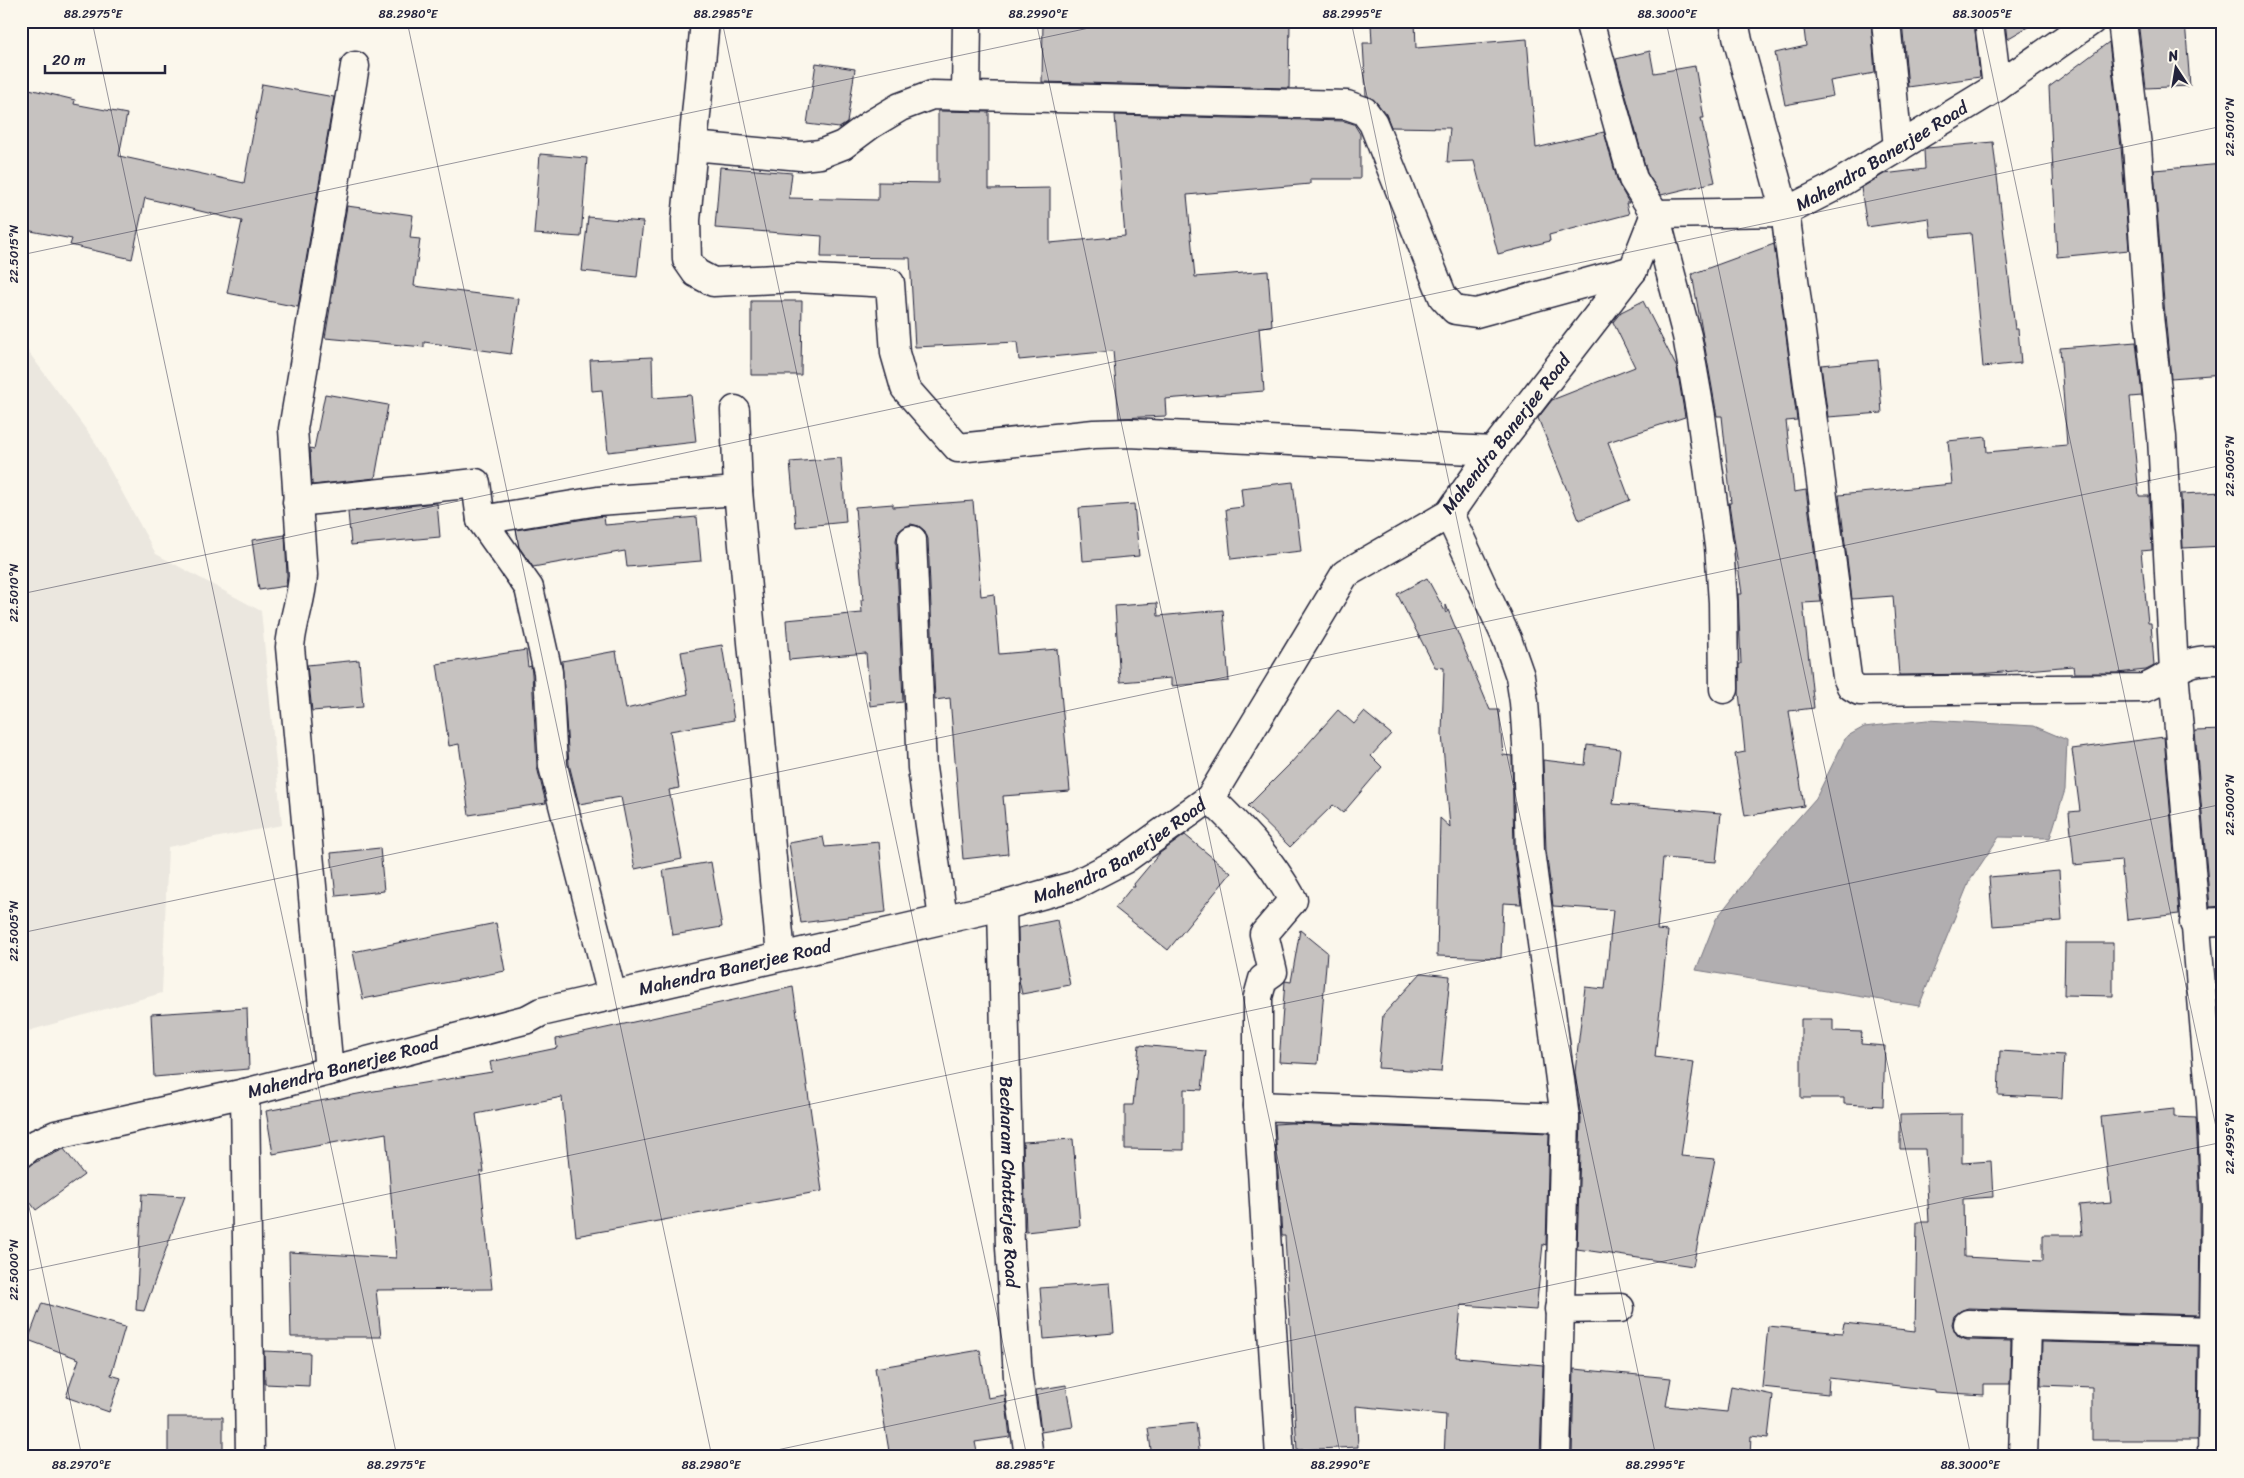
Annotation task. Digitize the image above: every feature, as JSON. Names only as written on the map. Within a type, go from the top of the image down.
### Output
[{"type":"street","points":[[706,21],[686,220],[687,260],[696,273],[713,282],[796,278],[890,283],[895,353],[905,388],[958,448],[1094,434],[1129,433],[1493,451]]},
{"type":"street","points":[[966,21],[966,95]]},
{"type":"street","points":[[1589,21],[1634,180],[1655,214],[1687,336],[1701,416],[1719,546],[1724,689]]},
{"type":"street","points":[[1734,21],[1738,42],[1785,212],[1846,667],[1851,686],[1859,691],[2144,688],[2157,684],[2174,671],[2189,663],[2205,660],[2223,660]]},
{"type":"street","points":[[1886,21],[1898,148]]},
{"type":"street","points":[[1989,21],[1996,87]]},
{"type":"street","name":"Mahendra Banerjee Road","points":[[25,1151],[56,1136],[72,1131],[245,1093],[522,1020],[541,1012],[1002,906],[1074,886],[1116,864],[1210,798],[1345,574],[1449,514],[1493,451],[1633,270],[1655,214],[1785,212],[1830,189],[1898,148],[1996,87],[2092,21]]},
{"type":"street","points":[[2122,21],[2137,146],[2149,316],[2162,437],[2174,671],[2194,923],[2217,1103],[2219,1206],[2214,1331],[2214,1423],[2216,1452]]},
{"type":"street","points":[[329,1071],[290,647],[291,631],[302,589],[293,429],[354,66]]},
{"type":"street","points":[[693,146],[801,156],[820,154],[843,145],[870,125],[900,107],[932,95],[1347,105],[1364,111],[1373,123],[1443,296],[1455,310],[1476,313],[1633,270]]},
{"type":"street","points":[[736,410],[738,490],[781,956]]},
{"type":"street","points":[[298,502],[476,483],[481,520],[529,588],[548,672],[553,766],[612,995]]},
{"type":"street","points":[[481,520],[598,501],[738,490]]},
{"type":"street","points":[[1449,514],[1507,639],[1520,676],[1527,744],[1530,851],[1565,1118],[1556,1457]]},
{"type":"street","points":[[912,540],[922,768],[943,919]]},
{"type":"street","points":[[1210,798],[1250,837],[1266,856],[1293,900],[1264,934],[1273,972],[1263,979],[1258,997],[1258,1106],[1280,1457]]},
{"type":"street","name":"Becharam Chatterjee Road","points":[[1002,906],[1010,1247],[1018,1377],[1030,1457]]},
{"type":"street","points":[[2194,923],[2223,922]]},
{"type":"street","points":[[245,1093],[250,1457]]},
{"type":"street","points":[[1258,1106],[1565,1118]]},
{"type":"street","points":[[1559,1309],[1620,1308]]},
{"type":"street","points":[[1968,1324],[2214,1331]]},
{"type":"street","points":[[2023,1457],[2027,1327]]},
{"type":"shaded area","points":[[21,342],[93,439],[156,554],[261,611],[282,825],[168,847],[162,993],[21,1033]]},
{"type":"shaded area","points":[[1927,720],[2034,726],[2067,740],[2065,790],[2050,838],[1999,837],[1969,882],[1919,1006],[1696,970],[1716,919],[1770,850],[1816,798],[1846,737],[1864,727]]},
{"type":"building","points":[[1043,21],[1290,22],[1289,88],[1042,82]]},
{"type":"building","points":[[1415,21],[1416,48],[1527,39],[1536,148],[1604,132],[1618,183],[1629,203],[1626,203],[1629,214],[1549,235],[1550,241],[1498,254],[1474,161],[1447,162],[1450,128],[1391,127],[1386,114],[1376,102],[1366,95],[1363,43],[1372,43],[1371,24]]},
{"type":"building","points":[[1803,21],[1871,21],[1875,73],[1830,81],[1833,96],[1785,105],[1775,53],[1806,46]]},
{"type":"building","points":[[1902,21],[1974,21],[1980,77],[1908,87]]},
{"type":"building","points":[[2005,21],[2038,21],[2007,39]]},
{"type":"building","points":[[2138,21],[2185,21],[2190,86],[2146,88]]},
{"type":"building","points":[[2109,42],[2121,147],[2129,250],[2057,257],[2049,87]]},
{"type":"building","points":[[1650,51],[1654,73],[1695,66],[1704,118],[1701,118],[1715,182],[1661,195],[1647,173],[1616,59]]},
{"type":"building","points":[[816,63],[855,69],[847,123],[839,128],[807,124]]},
{"type":"building","points":[[262,84],[334,97],[298,307],[227,293],[242,221],[145,198],[132,259],[70,245],[72,239],[21,229],[21,87],[75,100],[74,104],[127,114],[119,156],[244,183]]},
{"type":"building","points":[[938,111],[989,112],[989,189],[1050,188],[1050,243],[1125,236],[1115,115],[1344,121],[1354,124],[1360,134],[1360,179],[1310,179],[1310,184],[1187,195],[1195,277],[1268,271],[1272,326],[1259,327],[1264,391],[1165,399],[1166,416],[1119,418],[1113,351],[1019,360],[1017,342],[915,347],[910,258],[821,257],[822,236],[715,228],[720,167],[792,173],[789,198],[878,200],[878,182],[938,183]]},
{"type":"building","points":[[1993,142],[2015,329],[2018,329],[2021,363],[1983,367],[1971,233],[1931,237],[1929,218],[1867,227],[1861,188],[1884,174],[1925,169],[1924,150],[1927,148]]},
{"type":"building","points":[[540,154],[587,158],[581,237],[534,234]]},
{"type":"building","points":[[2223,164],[2223,374],[2171,378],[2154,170]]},
{"type":"building","points":[[347,206],[413,215],[410,238],[420,239],[414,286],[519,299],[511,354],[424,342],[424,347],[325,338]]},
{"type":"building","points":[[588,217],[643,222],[637,277],[582,271]]},
{"type":"building","points":[[1774,244],[1797,420],[1786,421],[1794,492],[1806,490],[1821,602],[1803,603],[1814,708],[1789,711],[1804,806],[1745,816],[1735,754],[1745,752],[1739,692],[1739,664],[1741,664],[1738,594],[1742,594],[1729,503],[1731,503],[1722,416],[1717,416],[1692,274]]},
{"type":"building","points":[[751,301],[802,301],[801,375],[751,375]]},
{"type":"building","points":[[1643,301],[1677,368],[1685,417],[1608,442],[1630,500],[1579,520],[1538,418],[1552,400],[1635,367],[1613,322],[1621,312]]},
{"type":"building","points":[[2136,342],[2142,396],[2130,397],[2139,496],[2149,496],[2152,550],[2141,551],[2148,623],[2151,623],[2154,666],[2146,670],[2117,673],[2074,673],[2073,666],[1979,674],[1899,675],[1893,596],[1852,599],[1839,495],[1952,484],[1948,441],[1986,437],[1987,452],[2067,445],[2060,348]]},
{"type":"building","points":[[652,357],[653,398],[691,395],[696,442],[608,452],[602,390],[592,391],[590,360]]},
{"type":"building","points":[[1878,360],[1882,413],[1828,417],[1821,365]]},
{"type":"building","points":[[325,394],[388,405],[375,478],[312,485],[310,448],[314,449]]},
{"type":"building","points":[[841,458],[846,522],[796,527],[790,462]]},
{"type":"building","points":[[1293,482],[1301,551],[1231,559],[1226,509],[1243,507],[1241,488]]},
{"type":"building","points":[[2223,492],[2223,546],[2183,548],[2181,494]]},
{"type":"building","points":[[973,501],[981,596],[994,594],[999,654],[1057,649],[1070,791],[1003,796],[1008,854],[963,859],[950,698],[935,700],[928,539],[925,531],[919,526],[911,524],[898,532],[896,540],[903,702],[870,706],[866,653],[789,660],[786,620],[862,613],[861,600],[863,600],[855,507],[893,504],[893,507]]},
{"type":"building","points":[[437,503],[440,537],[351,545],[348,512]]},
{"type":"building","points":[[1134,504],[1139,556],[1083,561],[1079,508]]},
{"type":"building","points":[[604,516],[605,525],[697,517],[701,561],[627,567],[625,551],[533,567],[519,547],[516,530]]},
{"type":"building","points":[[285,535],[286,586],[259,590],[252,540]]},
{"type":"building","points":[[1427,578],[1446,613],[1446,605],[1490,710],[1499,710],[1503,755],[1512,756],[1514,851],[1521,904],[1503,903],[1501,958],[1437,956],[1440,818],[1450,827],[1442,734],[1444,668],[1435,667],[1397,594]]},
{"type":"building","points":[[1157,603],[1158,616],[1223,610],[1229,681],[1171,686],[1171,678],[1120,682],[1115,606]]},
{"type":"building","points":[[722,645],[734,720],[670,731],[679,788],[669,790],[682,859],[635,869],[621,797],[579,804],[569,764],[562,661],[616,651],[626,709],[688,694],[681,652]]},
{"type":"building","points":[[526,650],[528,667],[531,666],[532,674],[537,767],[546,803],[469,815],[459,744],[449,746],[437,664]]},
{"type":"building","points":[[359,660],[363,707],[312,711],[307,665]]},
{"type":"building","points":[[1338,710],[1354,724],[1364,712],[1391,734],[1371,756],[1382,767],[1343,813],[1333,805],[1290,847],[1248,806],[1290,764]]},
{"type":"building","points":[[2223,730],[2223,906],[2210,907],[2195,731]]},
{"type":"building","points":[[2164,737],[2179,914],[2127,920],[2121,860],[2074,865],[2069,812],[2080,811],[2072,749]]},
{"type":"building","points":[[1587,745],[1620,749],[1613,804],[1721,813],[1716,862],[1663,858],[1657,930],[1668,931],[1655,1057],[1694,1062],[1681,1156],[1715,1159],[1693,1266],[1577,1249],[1581,1118],[1575,1072],[1585,987],[1605,989],[1613,910],[1553,906],[1546,850],[1543,760],[1585,765]]},
{"type":"building","points":[[1185,835],[1231,873],[1168,950],[1115,908],[1132,887],[1135,887],[1134,884],[1160,853]]},
{"type":"building","points":[[823,837],[825,847],[879,842],[886,912],[801,923],[789,843]]},
{"type":"building","points":[[380,848],[384,891],[336,896],[331,853]]},
{"type":"building","points":[[711,862],[722,927],[673,935],[663,870]]},
{"type":"building","points":[[2059,871],[2062,921],[1993,926],[1989,877]]},
{"type":"building","points":[[1057,920],[1070,985],[1022,994],[1019,980],[1018,928]]},
{"type":"building","points":[[496,923],[505,971],[363,999],[353,952]]},
{"type":"building","points":[[1300,930],[1327,952],[1318,1064],[1279,1062],[1285,981],[1291,982]]},
{"type":"building","points":[[2065,943],[2113,943],[2113,996],[2064,995]]},
{"type":"building","points":[[1421,973],[1450,976],[1441,1072],[1378,1068],[1383,1015]]},
{"type":"building","points":[[793,987],[822,1191],[576,1236],[562,1097],[476,1114],[484,1172],[480,1172],[492,1289],[376,1290],[381,1337],[291,1337],[289,1252],[396,1258],[386,1133],[273,1154],[266,1111],[492,1072],[490,1062],[557,1048],[556,1039]]},
{"type":"building","points":[[247,1008],[249,1069],[154,1077],[151,1014]]},
{"type":"building","points":[[1801,1019],[1833,1019],[1833,1031],[1862,1032],[1861,1044],[1885,1046],[1883,1106],[1844,1104],[1844,1098],[1801,1098]]},
{"type":"building","points":[[1139,1045],[1206,1051],[1202,1090],[1184,1089],[1184,1150],[1125,1149],[1125,1105],[1133,1105]]},
{"type":"building","points":[[2000,1051],[2064,1055],[2062,1098],[1998,1095]]},
{"type":"building","points":[[2174,1109],[2174,1117],[2196,1118],[2200,1206],[2199,1315],[1968,1308],[1954,1316],[1952,1324],[1959,1337],[1967,1340],[2011,1341],[2010,1384],[1984,1384],[1984,1395],[1935,1392],[1935,1390],[1829,1378],[1828,1394],[1762,1387],[1768,1326],[1842,1333],[1844,1323],[1915,1331],[1917,1222],[1929,1222],[1925,1149],[1900,1149],[1900,1115],[1962,1114],[1962,1163],[1991,1161],[1993,1197],[1963,1199],[1964,1257],[2043,1261],[2043,1235],[2082,1235],[2079,1205],[2111,1202],[2101,1117]]},
{"type":"building","points":[[1291,1123],[1549,1133],[1546,1245],[1543,1244],[1536,1310],[1461,1305],[1456,1357],[1543,1365],[1540,1457],[1444,1457],[1446,1415],[1356,1406],[1358,1447],[1297,1450],[1285,1236],[1282,1236],[1275,1124]]},
{"type":"building","points":[[1073,1139],[1080,1226],[1026,1232],[1023,1142]]},
{"type":"building","points":[[64,1149],[84,1175],[36,1210],[21,1190],[21,1169]]},
{"type":"building","points":[[142,1194],[185,1196],[144,1311],[136,1310]]},
{"type":"building","points":[[1110,1283],[1114,1333],[1044,1339],[1040,1288]]},
{"type":"building","points":[[42,1303],[125,1327],[111,1375],[121,1378],[109,1412],[66,1397],[79,1359],[28,1340]]},
{"type":"building","points":[[2042,1342],[2198,1346],[2197,1440],[2092,1440],[2092,1387],[2041,1385]]},
{"type":"building","points":[[980,1350],[988,1398],[1005,1395],[1010,1437],[975,1442],[978,1457],[890,1457],[875,1368]]},
{"type":"building","points":[[264,1351],[310,1353],[309,1386],[265,1384]]},
{"type":"building","points":[[1574,1369],[1671,1378],[1666,1406],[1727,1412],[1731,1386],[1773,1395],[1768,1438],[1751,1436],[1750,1457],[1572,1457]]},
{"type":"building","points":[[1066,1385],[1073,1427],[1041,1432],[1036,1390]]},
{"type":"building","points":[[168,1417],[223,1417],[223,1457],[168,1457]]},
{"type":"building","points":[[1196,1423],[1200,1457],[1152,1457],[1148,1428]]}]
